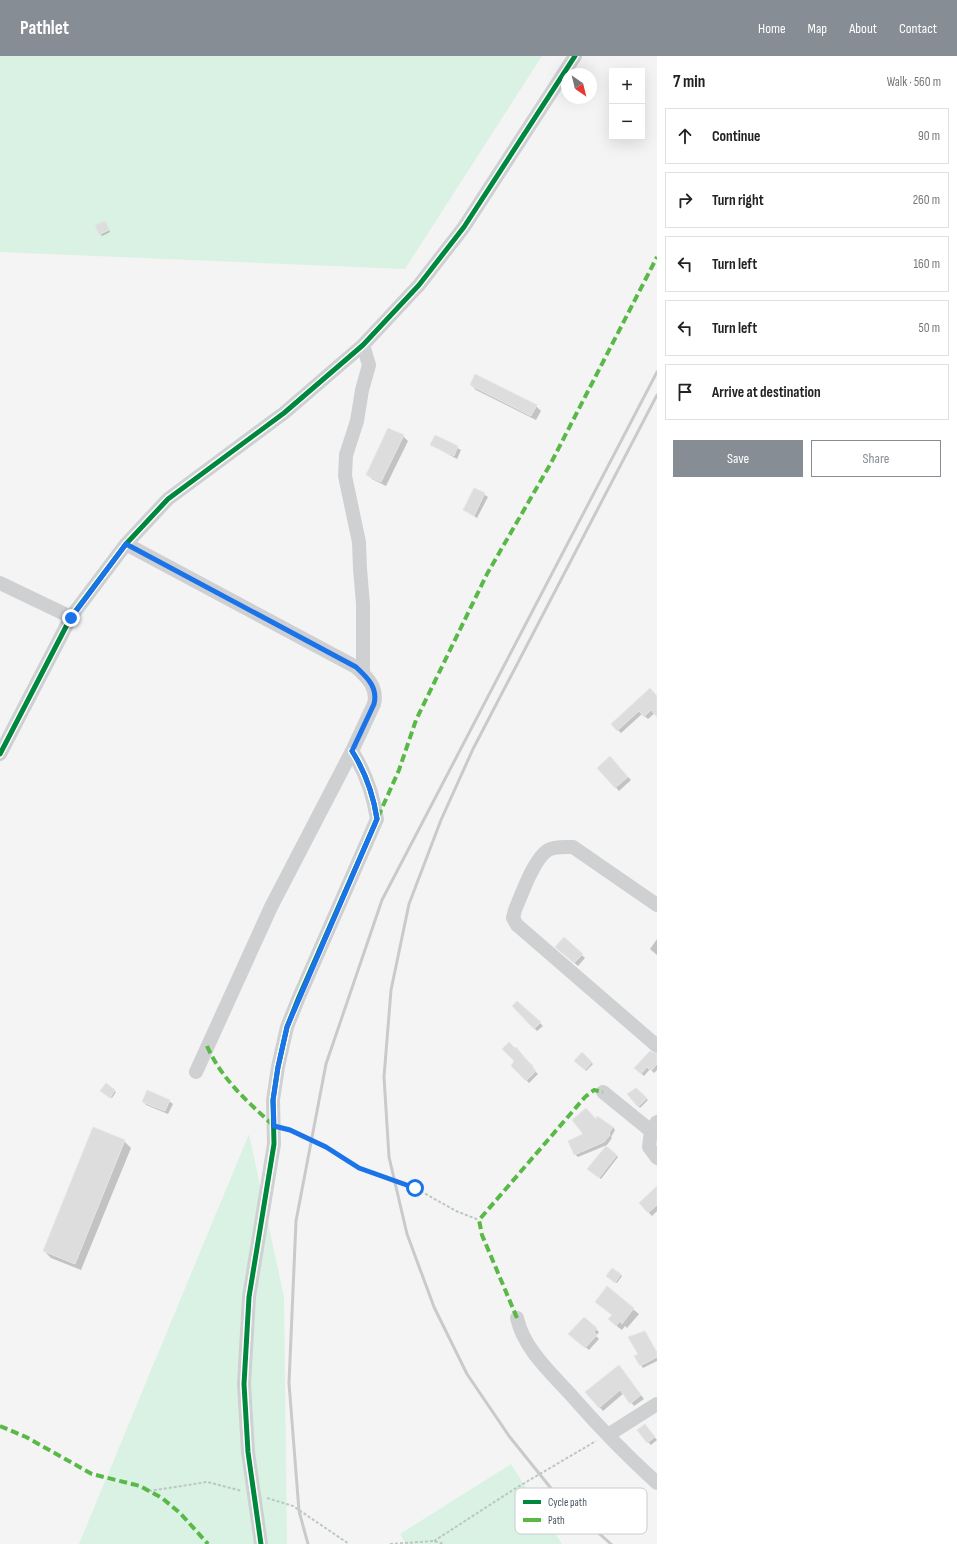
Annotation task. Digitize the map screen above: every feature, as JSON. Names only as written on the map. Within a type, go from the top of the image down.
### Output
[{"type":"street","points":[[0,754],[71,618],[126,544],[168,499],[284,413],[363,345],[419,285],[464,227],[575,56]]},
{"type":"street","points":[[363,345],[369,365],[362,390],[357,421],[346,455],[345,476],[359,542],[364,620],[363,674]]},
{"type":"street","points":[[126,544],[356,667],[363,674],[374,690],[376,696],[374,704],[352,751],[271,907],[196,1072]]},
{"type":"street","points":[[0,583],[71,618]]},
{"type":"street","points":[[262,1544],[248,1452],[244,1384],[250,1297],[274,1144],[273,1100],[278,1067],[287,1027],[377,819],[373,796],[363,769],[352,751]]},
{"type":"street","points":[[657,905],[573,847],[559,847],[548,850],[538,861],[514,910],[512,918],[517,926],[657,1046]]},
{"type":"street","points":[[603,1092],[654,1127],[649,1147],[657,1158]]},
{"type":"street","points":[[517,1318],[523,1337],[538,1358],[629,1458],[657,1483]]},
{"type":"street","points":[[608,1435],[657,1404]]},
{"type":"path","points":[[274,1126],[290,1130],[326,1147],[359,1168],[415,1188],[456,1211],[479,1220]]},
{"type":"path","points":[[516,1488],[608,1435]]},
{"type":"path","points":[[434,1541],[515,1489]]},
{"type":"path","points":[[390,1544],[434,1541],[444,1544]]},
{"type":"green space","points":[[0,56],[542,56],[405,269],[0,252]]},
{"type":"green space","points":[[249,1134],[284,1297],[287,1544],[79,1544]]},
{"type":"green space","points":[[511,1464],[526,1488],[515,1488],[515,1534],[556,1534],[562,1544],[406,1544],[400,1534]]},
{"type":"building","points":[[105,221],[109,230],[99,235],[95,225]]},
{"type":"building","points":[[475,374],[537,405],[531,416],[470,385]]},
{"type":"building","points":[[388,428],[404,435],[381,482],[366,475]]},
{"type":"building","points":[[435,435],[458,446],[454,456],[430,445]]},
{"type":"building","points":[[474,488],[485,493],[474,516],[463,510]]},
{"type":"building","points":[[650,688],[657,696],[657,717],[651,710],[644,717],[639,711],[617,731],[611,724]]},
{"type":"building","points":[[610,756],[628,777],[615,788],[597,768]]},
{"type":"building","points":[[564,937],[583,954],[574,963],[555,947]]},
{"type":"building","points":[[517,1001],[541,1022],[534,1029],[512,1006]]},
{"type":"building","points":[[509,1042],[515,1048],[516,1047],[536,1071],[526,1081],[511,1066],[514,1061],[502,1049]]},
{"type":"building","points":[[650,1051],[657,1054],[657,1064],[651,1071],[647,1067],[641,1074],[634,1068]]},
{"type":"building","points":[[582,1052],[592,1062],[585,1070],[574,1061]]},
{"type":"building","points":[[106,1083],[115,1090],[110,1098],[100,1091]]},
{"type":"building","points":[[636,1088],[647,1098],[638,1107],[627,1094]]},
{"type":"building","points":[[147,1090],[170,1100],[165,1111],[142,1102]]},
{"type":"building","points":[[586,1108],[596,1119],[597,1116],[613,1127],[609,1133],[610,1135],[604,1142],[574,1155],[568,1141],[583,1134],[572,1120]]},
{"type":"building","points":[[93,1127],[125,1140],[75,1264],[43,1251]]},
{"type":"building","points":[[606,1146],[617,1155],[599,1178],[587,1169]]},
{"type":"building","points":[[657,1186],[657,1205],[648,1213],[639,1203]]},
{"type":"building","points":[[612,1268],[621,1274],[615,1283],[606,1276]]},
{"type":"building","points":[[607,1286],[634,1308],[622,1324],[620,1321],[616,1326],[608,1319],[612,1315],[595,1302]]},
{"type":"building","points":[[584,1317],[597,1328],[594,1332],[597,1335],[585,1348],[568,1334]]},
{"type":"building","points":[[645,1331],[657,1353],[657,1357],[640,1366],[634,1356],[638,1354],[628,1337]]},
{"type":"building","points":[[619,1365],[641,1395],[630,1404],[620,1390],[599,1408],[585,1392]]},
{"type":"building","points":[[645,1424],[655,1437],[647,1443],[637,1430]]},
{"type":"railway","points":[[308,1544],[299,1511],[289,1383],[296,1221],[326,1064],[382,900],[657,372]]},
{"type":"railway","points":[[551,1488],[509,1436],[467,1374],[434,1307],[407,1234],[389,1157],[384,1077],[391,990],[409,904],[441,820],[473,749],[657,395]]},
{"type":"railway","points":[[600,1534],[611,1544]]},
{"type":"marked path","points":[[378,817],[399,770],[416,720],[487,574],[551,463],[657,257]]},
{"type":"marked path","points":[[207,1046],[220,1069],[236,1090],[274,1126]]},
{"type":"marked path","points":[[517,1318],[482,1235],[479,1220],[585,1097],[594,1090],[603,1092]]},
{"type":"marked path","points":[[0,1426],[26,1437],[92,1474],[140,1486],[162,1498],[180,1513],[208,1544]]},
{"type":"cycle path","points":[[0,754],[71,617],[126,544],[168,499],[284,413],[363,345],[419,285],[464,227],[575,56]]},
{"type":"cycle path","points":[[261,1544],[248,1452],[244,1384],[249,1297],[274,1144],[273,1100],[278,1067],[287,1027],[377,819],[368,784],[352,751]]},
{"type":"route","points":[[71,618],[126,544],[356,667],[370,682],[376,696],[374,704],[352,751],[363,769],[373,796],[377,819],[287,1027],[278,1067],[273,1100],[274,1126],[290,1130],[326,1147],[359,1168],[415,1188]]}]
